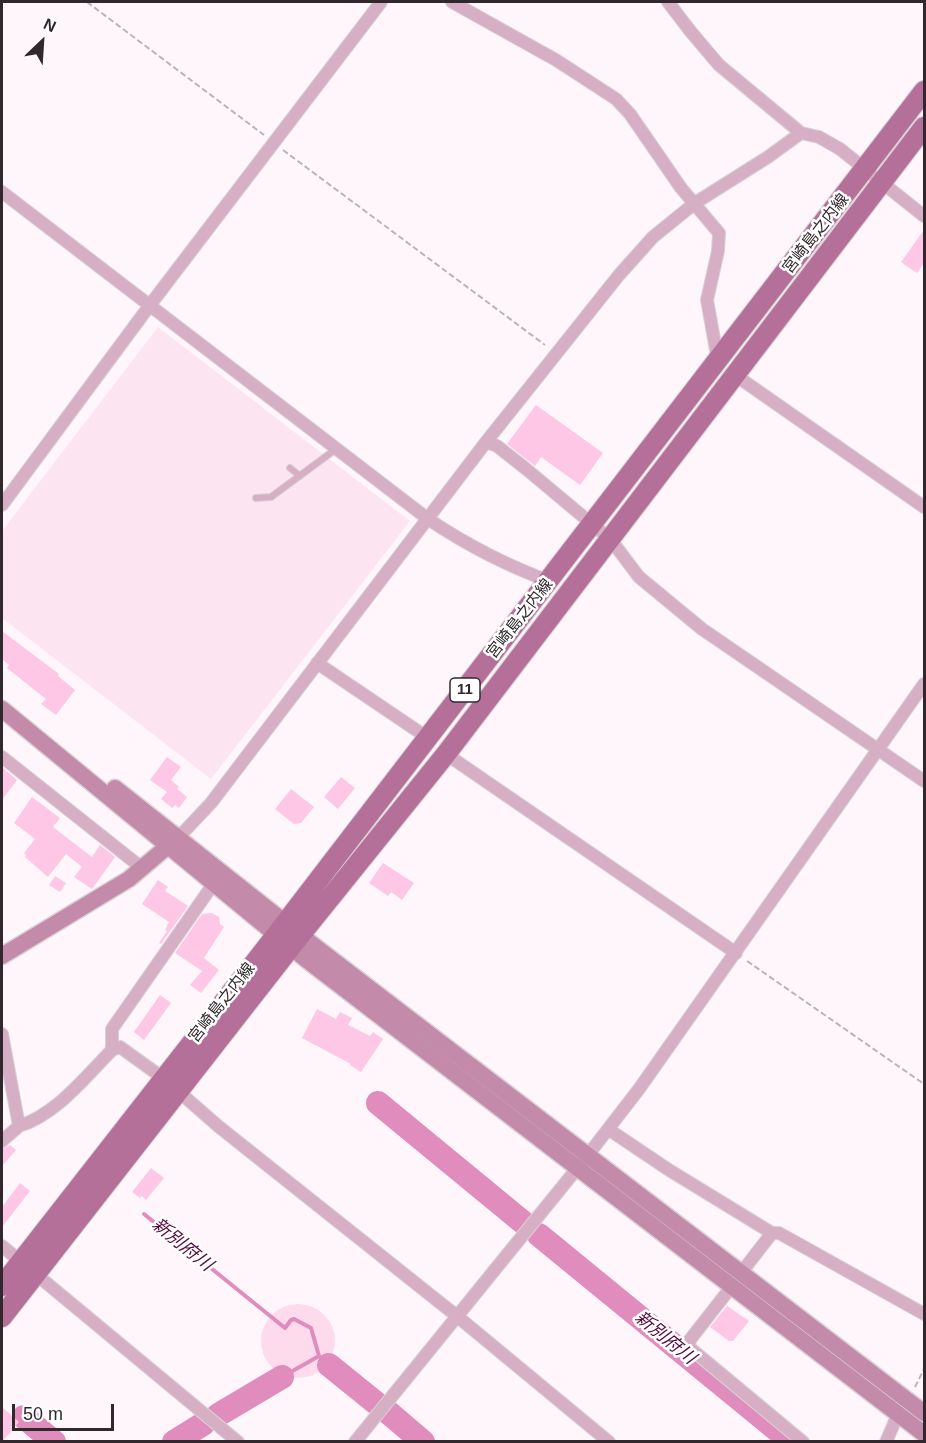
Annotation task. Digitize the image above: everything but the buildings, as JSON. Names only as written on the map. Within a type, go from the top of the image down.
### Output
[{"type":"main road","name":"宮崎島之内線","points":[[2,1286],[27,1268],[178,1091],[428,738],[866,170],[924,91]]},
{"type":"main road","name":"宮崎島之内線","points":[[2,1317],[27,1268],[163,1078],[446,754],[924,127]]},
{"type":"street","points":[[2,505],[150,305],[381,2]]},
{"type":"street","points":[[452,2],[522,40],[616,99],[630,114],[681,188],[719,233],[718,251],[707,300],[718,361]]},
{"type":"street","points":[[668,2],[719,65],[801,134],[819,137],[840,149],[924,216]]},
{"type":"street","points":[[2,956],[129,879],[173,842],[211,803],[486,442],[619,275],[653,237],[695,203],[801,134]]},
{"type":"street","points":[[2,192],[428,519],[494,559],[549,581]]},
{"type":"street","points":[[735,375],[924,507]]},
{"type":"street","points":[[486,442],[497,446],[611,540],[639,577],[702,629],[879,748],[924,781]]},
{"type":"street","points":[[316,663],[428,738]]},
{"type":"street","points":[[355,1442],[608,1129],[736,953],[924,684]]},
{"type":"street","points":[[2,698],[173,842],[214,883],[289,934]]},
{"type":"street","points":[[2,709],[289,934],[737,1280],[912,1412],[924,1434]]},
{"type":"street","points":[[446,754],[736,953]]},
{"type":"street","points":[[2,757],[142,868]]},
{"type":"street","points":[[112,1050],[112,1029],[214,883]]},
{"type":"street","points":[[2,1034],[19,1126]]},
{"type":"street","points":[[2,1141],[19,1126],[61,1102],[112,1050],[120,1047],[125,1049],[163,1078]]},
{"type":"street","points":[[178,1091],[218,1126],[458,1317],[609,1442]]},
{"type":"street","points":[[608,1129],[669,1170],[772,1233],[779,1233],[924,1314]]},
{"type":"street","points":[[772,1233],[689,1341],[690,1348],[803,1442]]},
{"type":"street","points":[[2,1246],[238,1442]]},
{"type":"street","points":[[886,1442],[912,1412]]},
{"type":"lane","points":[[256,498],[271,497],[336,449]]},
{"type":"lane","points":[[290,468],[300,476]]},
{"type":"path","points":[[87,2],[557,354]]},
{"type":"path","points":[[736,953],[924,1084]]},
{"type":"path","points":[[912,1412],[924,1369]]},
{"type":"shaded area","points":[[158,327],[410,521],[211,779],[2,618],[2,531]]},
{"type":"shaded area","points":[[298,1304],[312,1307],[324,1315],[332,1327],[335,1341],[332,1355],[324,1367],[312,1375],[298,1378],[284,1375],[272,1367],[264,1355],[261,1341],[264,1327],[272,1315],[284,1307]]},
{"type":"waterway","name":"新別府川","points":[[378,1103],[525,1224]]},
{"type":"waterway","name":"新別府川","points":[[144,1214],[285,1328],[294,1319],[311,1328],[319,1356]]},
{"type":"waterway","name":"新別府川","points":[[539,1235],[792,1442]]},
{"type":"waterway","name":"新別府川","points":[[282,1377],[319,1356],[329,1365]]},
{"type":"waterway","name":"新別府川","points":[[329,1365],[376,1403]]},
{"type":"waterway","name":"新別府川","points":[[218,1415],[282,1377]]},
{"type":"waterway","name":"新別府川","points":[[389,1413],[423,1442]]},
{"type":"waterway","name":"新別府川","points":[[24,1417],[54,1442]]},
{"type":"waterway","name":"新別府川","points":[[174,1442],[203,1424]]}]
